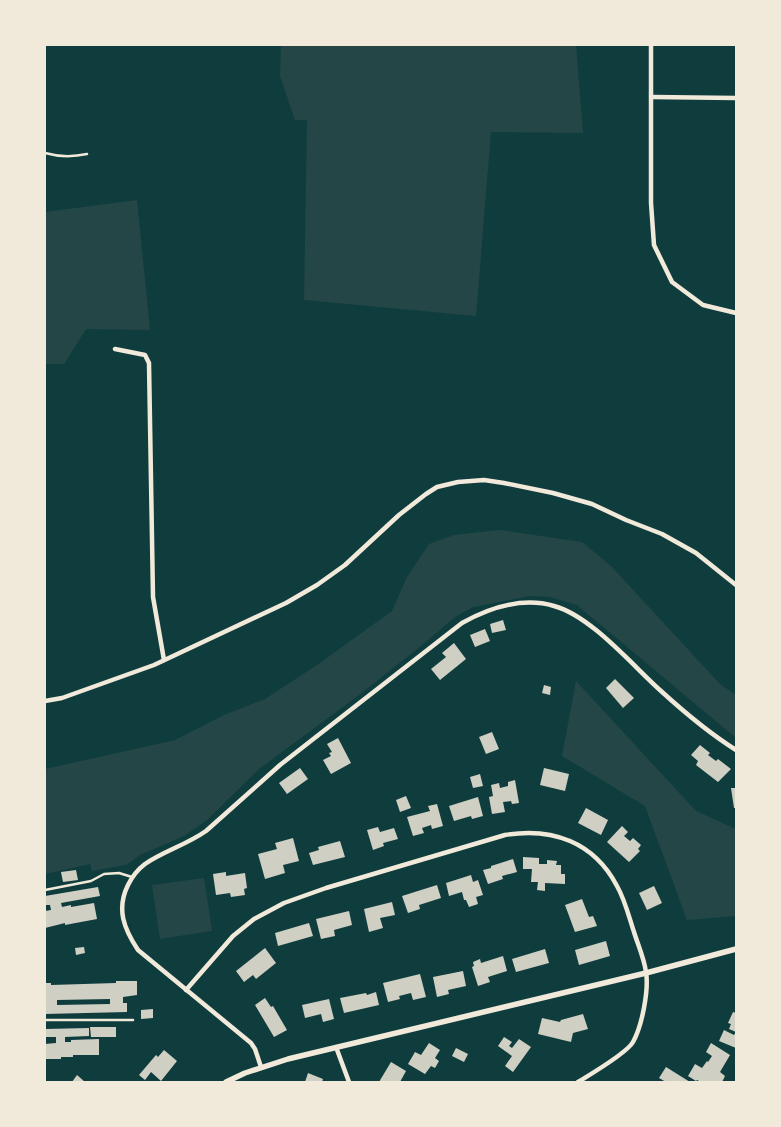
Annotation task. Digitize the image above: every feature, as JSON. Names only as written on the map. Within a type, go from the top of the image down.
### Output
[{"type":"street","points":[[651,45],[651,203],[654,245],[672,282],[703,304],[736,313]]},
{"type":"street","points":[[652,97],[736,98]]},
{"type":"street","points":[[115,350],[145,355],[149,363],[153,598],[164,660]]},
{"type":"street","points":[[45,702],[62,698],[164,660],[286,602],[317,585],[345,565],[399,515],[426,494],[445,485],[464,481],[504,482],[592,504],[671,538],[696,553],[736,585]]},
{"type":"street","points":[[262,1067],[251,1043],[143,955],[129,936],[124,924],[122,909],[126,891],[132,877],[146,864],[193,840],[206,831],[280,765],[447,634],[480,613],[494,609],[526,603],[544,603],[556,606],[588,624],[679,706],[736,750]]},
{"type":"street","points":[[186,990],[233,936],[254,919],[284,903],[326,888],[505,835],[519,832],[545,833],[578,844],[605,868],[622,896],[646,973],[644,1002],[638,1033],[632,1044],[578,1082]]},
{"type":"street","points":[[226,1082],[244,1073],[288,1059],[646,973],[736,949]]},
{"type":"street","points":[[336,1047],[349,1082]]},
{"type":"lane","points":[[45,153],[70,156],[87,154]]},
{"type":"lane","points":[[45,890],[91,881],[104,874],[118,873],[132,877]]},
{"type":"lane","points":[[45,1020],[133,1020]]},
{"type":"shaded area","points":[[281,45],[576,45],[583,133],[491,132],[476,316],[304,300],[307,120],[295,120],[280,76]]},
{"type":"shaded area","points":[[137,200],[150,330],[86,329],[64,364],[45,364],[45,212]]},
{"type":"shaded area","points":[[499,530],[582,542],[611,566],[721,685],[736,695],[736,738],[577,605],[550,597],[530,596],[473,607],[455,617],[359,695],[259,769],[207,820],[184,836],[140,855],[126,865],[92,871],[90,864],[45,874],[45,769],[175,740],[224,715],[265,699],[317,665],[392,611],[407,577],[429,544],[454,535]]},
{"type":"shaded area","points":[[576,681],[696,811],[736,829],[736,916],[687,920],[645,806],[562,756]]},
{"type":"shaded area","points":[[204,878],[212,931],[160,939],[152,885]]},
{"type":"building","points":[[503,620],[506,630],[492,633],[490,624]]},
{"type":"building","points":[[485,629],[490,641],[475,647],[470,635]]},
{"type":"building","points":[[454,643],[466,659],[440,680],[431,669],[446,657],[442,653]]},
{"type":"building","points":[[615,679],[634,698],[623,708],[606,688]]},
{"type":"building","points":[[544,685],[551,687],[550,695],[542,693]]},
{"type":"building","points":[[492,732],[499,749],[486,754],[479,737]]},
{"type":"building","points":[[338,738],[351,763],[331,774],[323,760],[331,756],[329,753],[332,752],[327,744]]},
{"type":"building","points":[[700,745],[710,753],[708,755],[716,761],[718,759],[731,769],[718,782],[696,765],[698,761],[691,755]]},
{"type":"building","points":[[300,768],[308,779],[287,794],[279,783]]},
{"type":"building","points":[[544,768],[569,774],[565,791],[540,785]]},
{"type":"building","points":[[480,774],[483,786],[473,788],[470,777]]},
{"type":"building","points":[[515,780],[519,803],[503,802],[505,812],[492,814],[489,797],[493,796],[491,785],[499,783],[500,788],[508,786],[508,782]]},
{"type":"building","points":[[731,788],[736,788],[736,808],[734,808]]},
{"type":"building","points":[[406,796],[411,808],[400,812],[396,800]]},
{"type":"building","points":[[478,797],[483,816],[472,819],[471,816],[454,821],[449,806]]},
{"type":"building","points":[[437,804],[443,826],[432,829],[431,825],[422,828],[424,833],[413,836],[407,817],[430,811],[428,806]]},
{"type":"building","points":[[586,808],[608,820],[601,835],[578,823]]},
{"type":"building","points":[[622,826],[628,832],[624,836],[630,841],[633,838],[641,845],[638,849],[640,851],[629,862],[607,842]]},
{"type":"building","points":[[378,827],[380,832],[394,828],[398,839],[383,843],[384,846],[373,850],[367,830]]},
{"type":"building","points":[[293,838],[299,861],[283,865],[285,873],[265,879],[258,854],[277,849],[275,843]]},
{"type":"building","points":[[340,841],[345,857],[313,865],[309,853],[319,850],[318,847]]},
{"type":"building","points":[[523,857],[539,858],[539,864],[547,864],[547,860],[557,861],[556,865],[561,865],[561,874],[565,874],[565,884],[545,883],[545,891],[537,890],[538,882],[531,882],[532,869],[523,869]]},
{"type":"building","points":[[513,859],[517,872],[502,876],[503,879],[488,884],[483,870]]},
{"type":"building","points":[[76,870],[78,880],[63,882],[61,872]]},
{"type":"building","points":[[226,872],[226,876],[245,873],[247,888],[244,889],[245,895],[231,897],[230,893],[216,895],[213,874]]},
{"type":"building","points":[[471,875],[473,882],[478,880],[483,895],[476,897],[478,904],[469,907],[466,900],[464,900],[462,892],[449,896],[446,883]]},
{"type":"building","points":[[437,885],[441,898],[419,905],[420,909],[408,913],[402,896]]},
{"type":"building","points":[[654,886],[662,903],[647,910],[639,893]]},
{"type":"building","points":[[98,887],[100,896],[61,903],[62,907],[71,905],[71,907],[94,903],[97,919],[65,925],[65,923],[45,928],[45,911],[51,910],[50,905],[45,905],[45,896]]},
{"type":"building","points":[[582,899],[589,917],[593,916],[597,926],[575,932],[565,905]]},
{"type":"building","points":[[392,902],[395,915],[380,918],[383,928],[369,932],[364,909]]},
{"type":"building","points":[[349,911],[352,925],[334,930],[335,936],[321,939],[316,919]]},
{"type":"building","points":[[309,923],[313,936],[278,946],[275,933]]},
{"type":"building","points":[[606,941],[610,956],[579,965],[575,950]]},
{"type":"building","points":[[84,947],[85,953],[76,955],[75,948]]},
{"type":"building","points":[[265,948],[276,963],[256,979],[253,975],[244,982],[236,971]]},
{"type":"building","points":[[545,949],[549,963],[516,972],[512,959]]},
{"type":"building","points":[[503,956],[507,971],[488,977],[490,982],[478,986],[472,967],[474,966],[473,962],[480,959],[481,963]]},
{"type":"building","points":[[463,971],[466,986],[448,990],[449,994],[437,997],[433,977]]},
{"type":"building","points":[[420,974],[426,997],[413,1000],[411,993],[399,996],[400,999],[388,1002],[383,983]]},
{"type":"building","points":[[116,981],[137,981],[137,995],[123,997],[123,1003],[127,1003],[127,1012],[45,1014],[45,983],[51,983],[51,985],[116,983]],"holes":[[[110,999],[110,1004],[57,1005],[57,1000]]]},
{"type":"building","points":[[376,992],[379,1005],[344,1013],[340,998]]},
{"type":"building","points":[[265,998],[271,1007],[273,1006],[287,1030],[274,1037],[255,1005]]},
{"type":"building","points":[[329,999],[334,1019],[323,1022],[321,1014],[305,1018],[302,1005]]},
{"type":"building","points":[[153,1009],[153,1018],[141,1019],[141,1010]]},
{"type":"building","points":[[733,1012],[736,1013],[736,1032],[729,1029],[731,1024],[728,1023]]},
{"type":"building","points":[[583,1014],[588,1029],[573,1033],[571,1042],[538,1034],[542,1018],[560,1022],[561,1020]]},
{"type":"building","points":[[90,1027],[116,1027],[116,1037],[91,1037]]},
{"type":"building","points":[[89,1028],[89,1036],[65,1037],[65,1042],[99,1039],[99,1055],[73,1055],[73,1057],[61,1057],[61,1059],[45,1059],[45,1044],[56,1043],[56,1037],[45,1037],[45,1029]]},
{"type":"building","points":[[724,1030],[734,1035],[736,1032],[736,1048],[719,1041]]},
{"type":"building","points":[[504,1037],[512,1042],[509,1046],[512,1048],[519,1039],[531,1047],[513,1072],[505,1066],[512,1056],[498,1046]]},
{"type":"building","points":[[429,1043],[440,1050],[435,1058],[439,1061],[435,1068],[431,1066],[425,1074],[408,1064],[415,1052],[421,1055]]},
{"type":"building","points":[[711,1043],[730,1055],[720,1072],[725,1076],[722,1082],[696,1081],[688,1076],[695,1064],[702,1068],[708,1062],[712,1056],[706,1052]]},
{"type":"building","points":[[456,1048],[468,1054],[464,1062],[452,1056]]},
{"type":"building","points":[[164,1050],[177,1061],[161,1081],[151,1072],[145,1080],[139,1075],[156,1055],[158,1057]]},
{"type":"building","points":[[391,1062],[406,1071],[400,1082],[379,1082]]},
{"type":"building","points":[[666,1067],[690,1082],[666,1082],[659,1078]]},
{"type":"building","points":[[308,1073],[323,1079],[322,1082],[305,1082]]},
{"type":"building","points":[[77,1075],[85,1082],[72,1082]]}]
